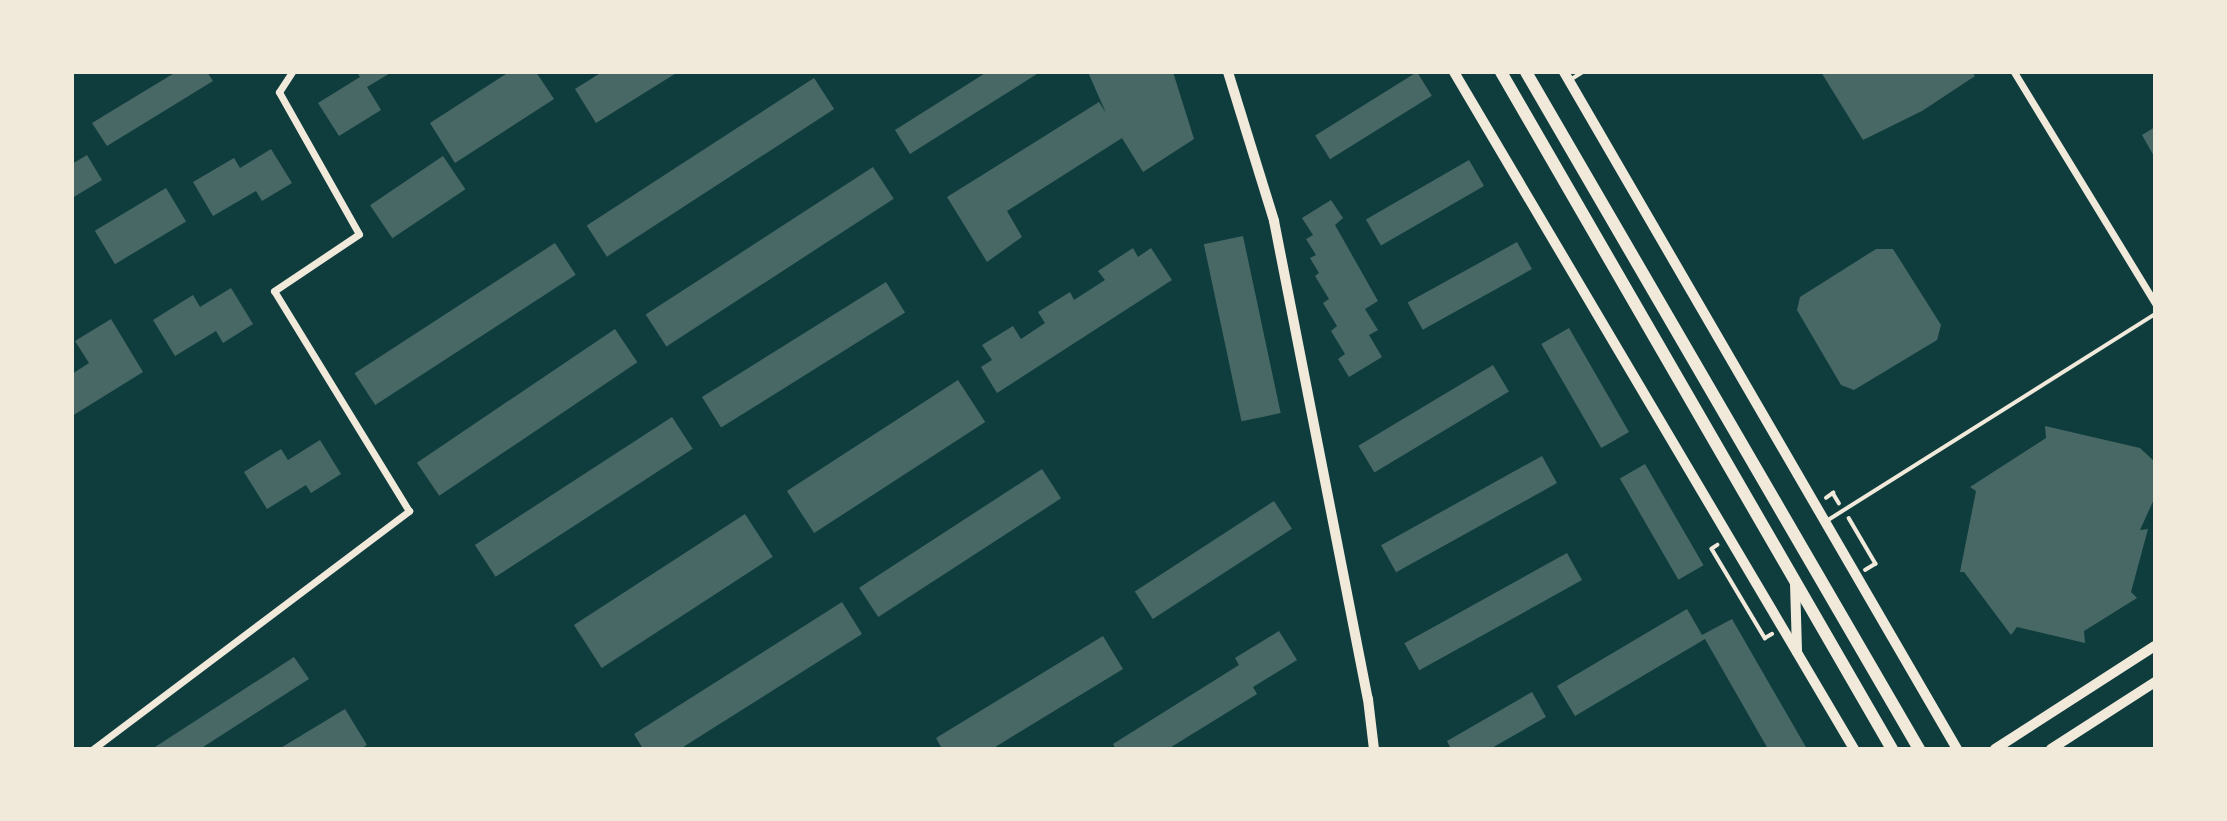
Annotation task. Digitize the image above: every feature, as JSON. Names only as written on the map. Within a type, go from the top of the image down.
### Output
[{"type":"main road","points":[[1500,72],[1892,749]]},
{"type":"main road","points":[[1526,72],[1919,749]]},
{"type":"main road","points":[[1995,749],[2155,646]]},
{"type":"main road","points":[[2051,749],[2155,682]]},
{"type":"street","points":[[93,749],[409,511],[274,291],[359,234],[279,92],[292,72]]},
{"type":"street","points":[[1228,72],[1274,221],[1368,699],[1374,749]]},
{"type":"street","points":[[1454,72],[1854,749]]},
{"type":"street","points":[[2014,72],[2155,303]]},
{"type":"street","points":[[1566,76],[1957,749]]},
{"type":"street","points":[[1796,582],[1797,652]]},
{"type":"lane","points":[[1566,76],[1583,72]]},
{"type":"lane","points":[[1825,522],[2155,314]]},
{"type":"path","points":[[1833,493],[1876,564]]},
{"type":"path","points":[[1712,549],[1765,638]]},
{"type":"building","points":[[176,72],[207,72],[213,81],[107,146],[92,123]]},
{"type":"building","points":[[357,72],[392,72],[367,87],[381,110],[339,136],[318,103],[360,77]]},
{"type":"building","points":[[509,72],[536,72],[554,99],[455,163],[430,123]]},
{"type":"building","points":[[602,72],[678,72],[596,123],[575,89]]},
{"type":"building","points":[[987,72],[1040,72],[910,154],[895,130]]},
{"type":"building","points":[[1088,72],[1173,72],[1194,139],[1143,172],[1122,138],[1007,211],[1022,237],[987,262],[947,197],[1099,102],[1106,113]]},
{"type":"building","points":[[1417,72],[1432,96],[1330,159],[1315,136]]},
{"type":"building","points":[[1821,72],[1972,72],[1975,76],[1922,111],[1863,140]]},
{"type":"building","points":[[814,78],[834,109],[607,257],[587,226]]},
{"type":"building","points":[[2155,127],[2155,158],[2142,135]]},
{"type":"building","points":[[271,149],[292,183],[262,201],[256,191],[213,216],[193,182],[234,158],[240,168]]},
{"type":"building","points":[[87,155],[102,180],[72,198],[72,164]]},
{"type":"building","points":[[443,156],[465,189],[392,238],[370,205]]},
{"type":"building","points":[[1469,160],[1484,186],[1381,245],[1366,220]]},
{"type":"building","points":[[873,167],[894,199],[666,346],[646,315]]},
{"type":"building","points":[[166,188],[186,221],[115,264],[95,231]]},
{"type":"building","points":[[1331,200],[1343,218],[1335,225],[1378,301],[1365,309],[1378,330],[1369,335],[1382,357],[1349,377],[1338,359],[1345,354],[1331,331],[1337,326],[1323,303],[1329,299],[1315,276],[1319,273],[1310,258],[1316,255],[1306,239],[1313,235],[1302,218]]},
{"type":"building","points":[[1243,236],[1281,413],[1242,421],[1204,244]]},
{"type":"building","points":[[1517,242],[1532,269],[1423,330],[1408,303]]},
{"type":"building","points":[[555,243],[576,275],[375,405],[355,373]]},
{"type":"building","points":[[1133,248],[1138,257],[1151,248],[1172,280],[997,393],[981,367],[992,360],[982,345],[1013,326],[1021,339],[1045,323],[1038,312],[1070,292],[1074,300],[1105,280],[1098,271]]},
{"type":"building","points":[[1876,249],[1893,249],[1941,325],[1937,340],[1854,390],[1841,385],[1797,310],[1800,297]]},
{"type":"building","points":[[886,282],[905,313],[721,428],[702,397]]},
{"type":"building","points":[[231,288],[253,324],[223,343],[216,331],[175,356],[153,320],[193,295],[200,307]]},
{"type":"building","points":[[111,319],[143,372],[72,416],[72,374],[89,363],[75,341]]},
{"type":"building","points":[[1569,328],[1629,432],[1601,448],[1541,344]]},
{"type":"building","points":[[615,329],[637,362],[439,496],[417,463]]},
{"type":"building","points":[[1493,365],[1509,392],[1374,472],[1358,446]]},
{"type":"building","points":[[958,380],[985,422],[814,533],[787,491]]},
{"type":"building","points":[[672,417],[693,449],[496,577],[475,545]]},
{"type":"building","points":[[2045,426],[2140,448],[2155,462],[2155,497],[2140,530],[2148,529],[2131,592],[2137,598],[2084,631],[2085,643],[2017,627],[2011,635],[1964,572],[1960,572],[1976,491],[1970,487],[2046,438]]},
{"type":"building","points":[[320,440],[341,474],[311,493],[306,485],[267,509],[244,472],[281,449],[288,460]]},
{"type":"building","points":[[1542,456],[1557,483],[1396,572],[1381,545]]},
{"type":"building","points":[[1645,464],[1704,565],[1678,580],[1620,478]]},
{"type":"building","points":[[1042,469],[1061,498],[878,617],[859,588]]},
{"type":"building","points":[[1274,501],[1292,529],[1153,619],[1135,591]]},
{"type":"building","points":[[745,514],[773,557],[602,668],[574,625]]},
{"type":"building","points":[[1567,553],[1582,580],[1419,670],[1404,643]]},
{"type":"building","points":[[842,602],[862,634],[680,749],[643,749],[634,734]]},
{"type":"building","points":[[1687,609],[1702,635],[1732,619],[1807,749],[1768,749],[1705,639],[1575,716],[1557,686]]},
{"type":"building","points":[[1279,631],[1297,660],[1253,687],[1257,694],[1168,749],[1116,749],[1113,744],[1239,665],[1235,658]]},
{"type":"building","points":[[1103,636],[1123,669],[992,749],[942,749],[936,738]]},
{"type":"building","points":[[294,657],[309,679],[200,749],[152,749]]},
{"type":"building","points":[[1532,692],[1546,717],[1490,749],[1451,749],[1447,741]]},
{"type":"building","points":[[345,709],[367,745],[360,749],[279,749]]}]
